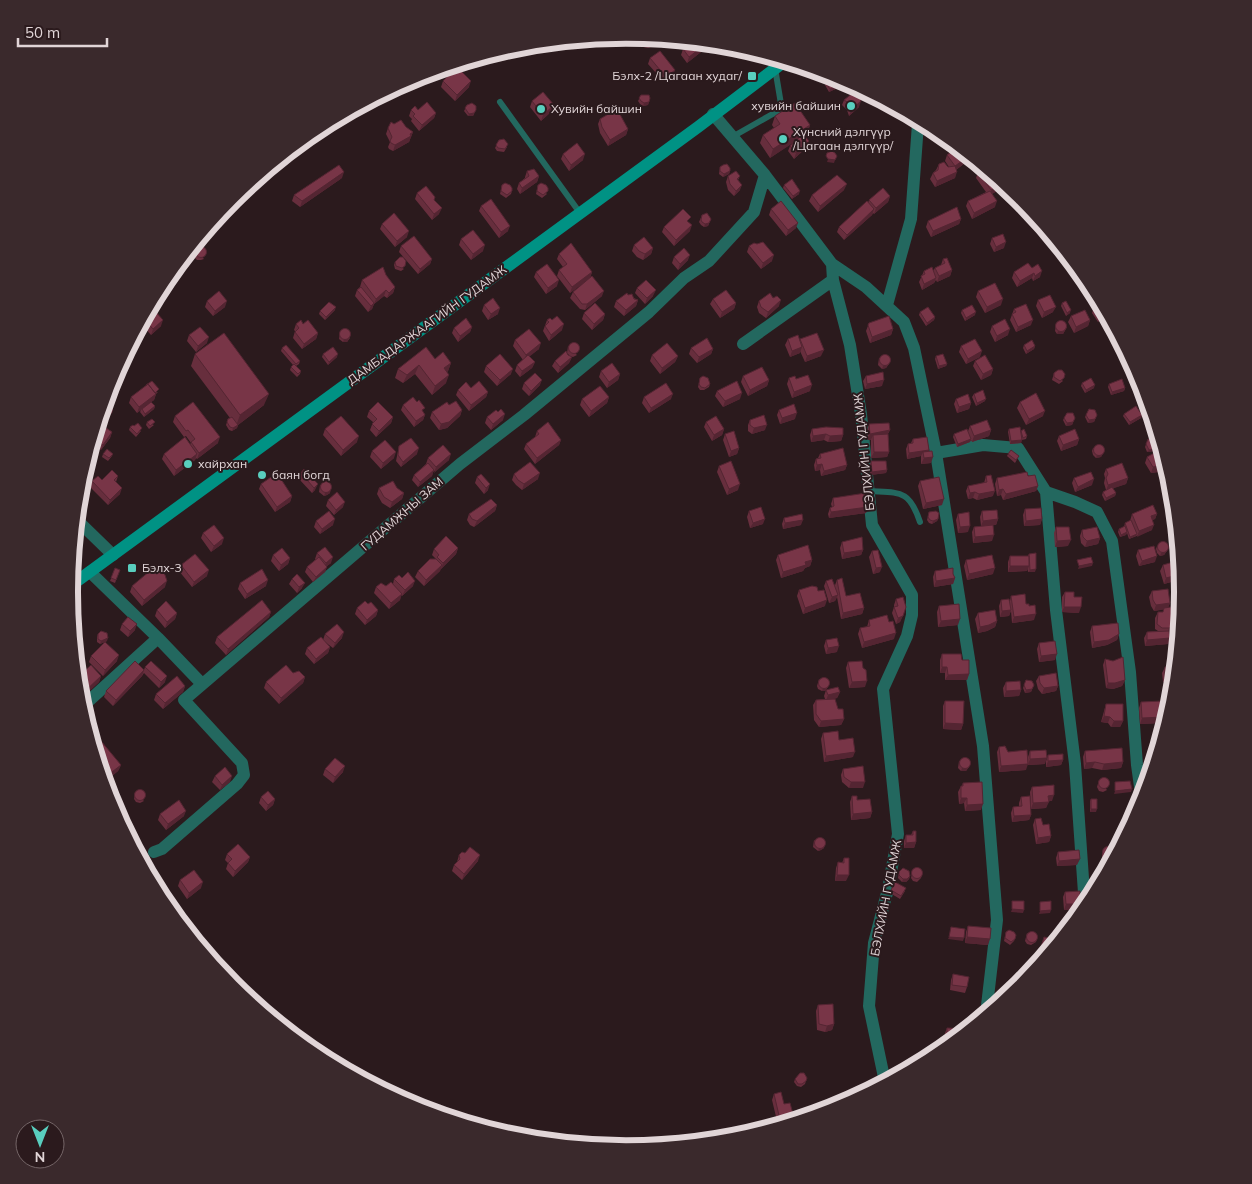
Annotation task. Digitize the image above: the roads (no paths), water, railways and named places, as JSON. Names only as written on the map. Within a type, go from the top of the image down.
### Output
[{"type":"main road","name":"ДАМБАДАРЖААГИЙН ГУДАМЖ","points":[[78,581],[778,65]]},
{"type":"street","points":[[713,114],[765,175],[832,264],[866,287],[904,322],[914,348],[936,454],[983,746],[997,920],[987,1004]]},
{"type":"street","points":[[887,305],[912,219],[919,129]]},
{"type":"street","name":"ГУДАМЖНЫ ЗАМ","points":[[154,852],[162,849],[237,784],[244,775],[242,763],[184,700],[460,464],[532,409],[650,312],[684,278],[709,261],[754,212],[765,175]]},
{"type":"street","name":"БЭЛХИЙН ГУДАМЖ","points":[[832,264],[833,280],[850,345],[861,414],[872,525],[912,595],[912,615],[907,636],[883,689],[898,834],[888,889],[874,943],[869,1006],[884,1075]]},
{"type":"street","points":[[743,344],[833,280]]},
{"type":"street","points":[[936,454],[983,445],[1018,448],[1046,492],[1056,610],[1075,764],[1084,894]]},
{"type":"street","points":[[1046,492],[1097,512],[1112,541],[1130,672],[1140,783]]},
{"type":"street","points":[[82,524],[113,555]]},
{"type":"street","points":[[90,572],[202,684]]},
{"type":"street","points":[[88,701],[158,638]]},
{"type":"lane","points":[[732,137],[778,111],[780,104],[780,66]]},
{"type":"lane","points":[[500,102],[580,212]]},
{"type":"lane","points":[[868,491],[894,492],[904,496],[915,506],[920,522]]},
{"type":"place","name":"Бэлх-2 /Цагаан худаг/","points":[[752,76]]},
{"type":"place","name":"хувийн байшин","points":[[851,106]]},
{"type":"place","name":"Хувийн байшин","points":[[541,109]]},
{"type":"place","name":"Хүнсний дэлгүүр /Цагаан дэлгүүр/","points":[[783,139]]},
{"type":"place","name":"хайрхан","points":[[188,464]]},
{"type":"place","name":"баян богд","points":[[262,475]]},
{"type":"place","name":"Бэлх-3","points":[[132,568]]}]
